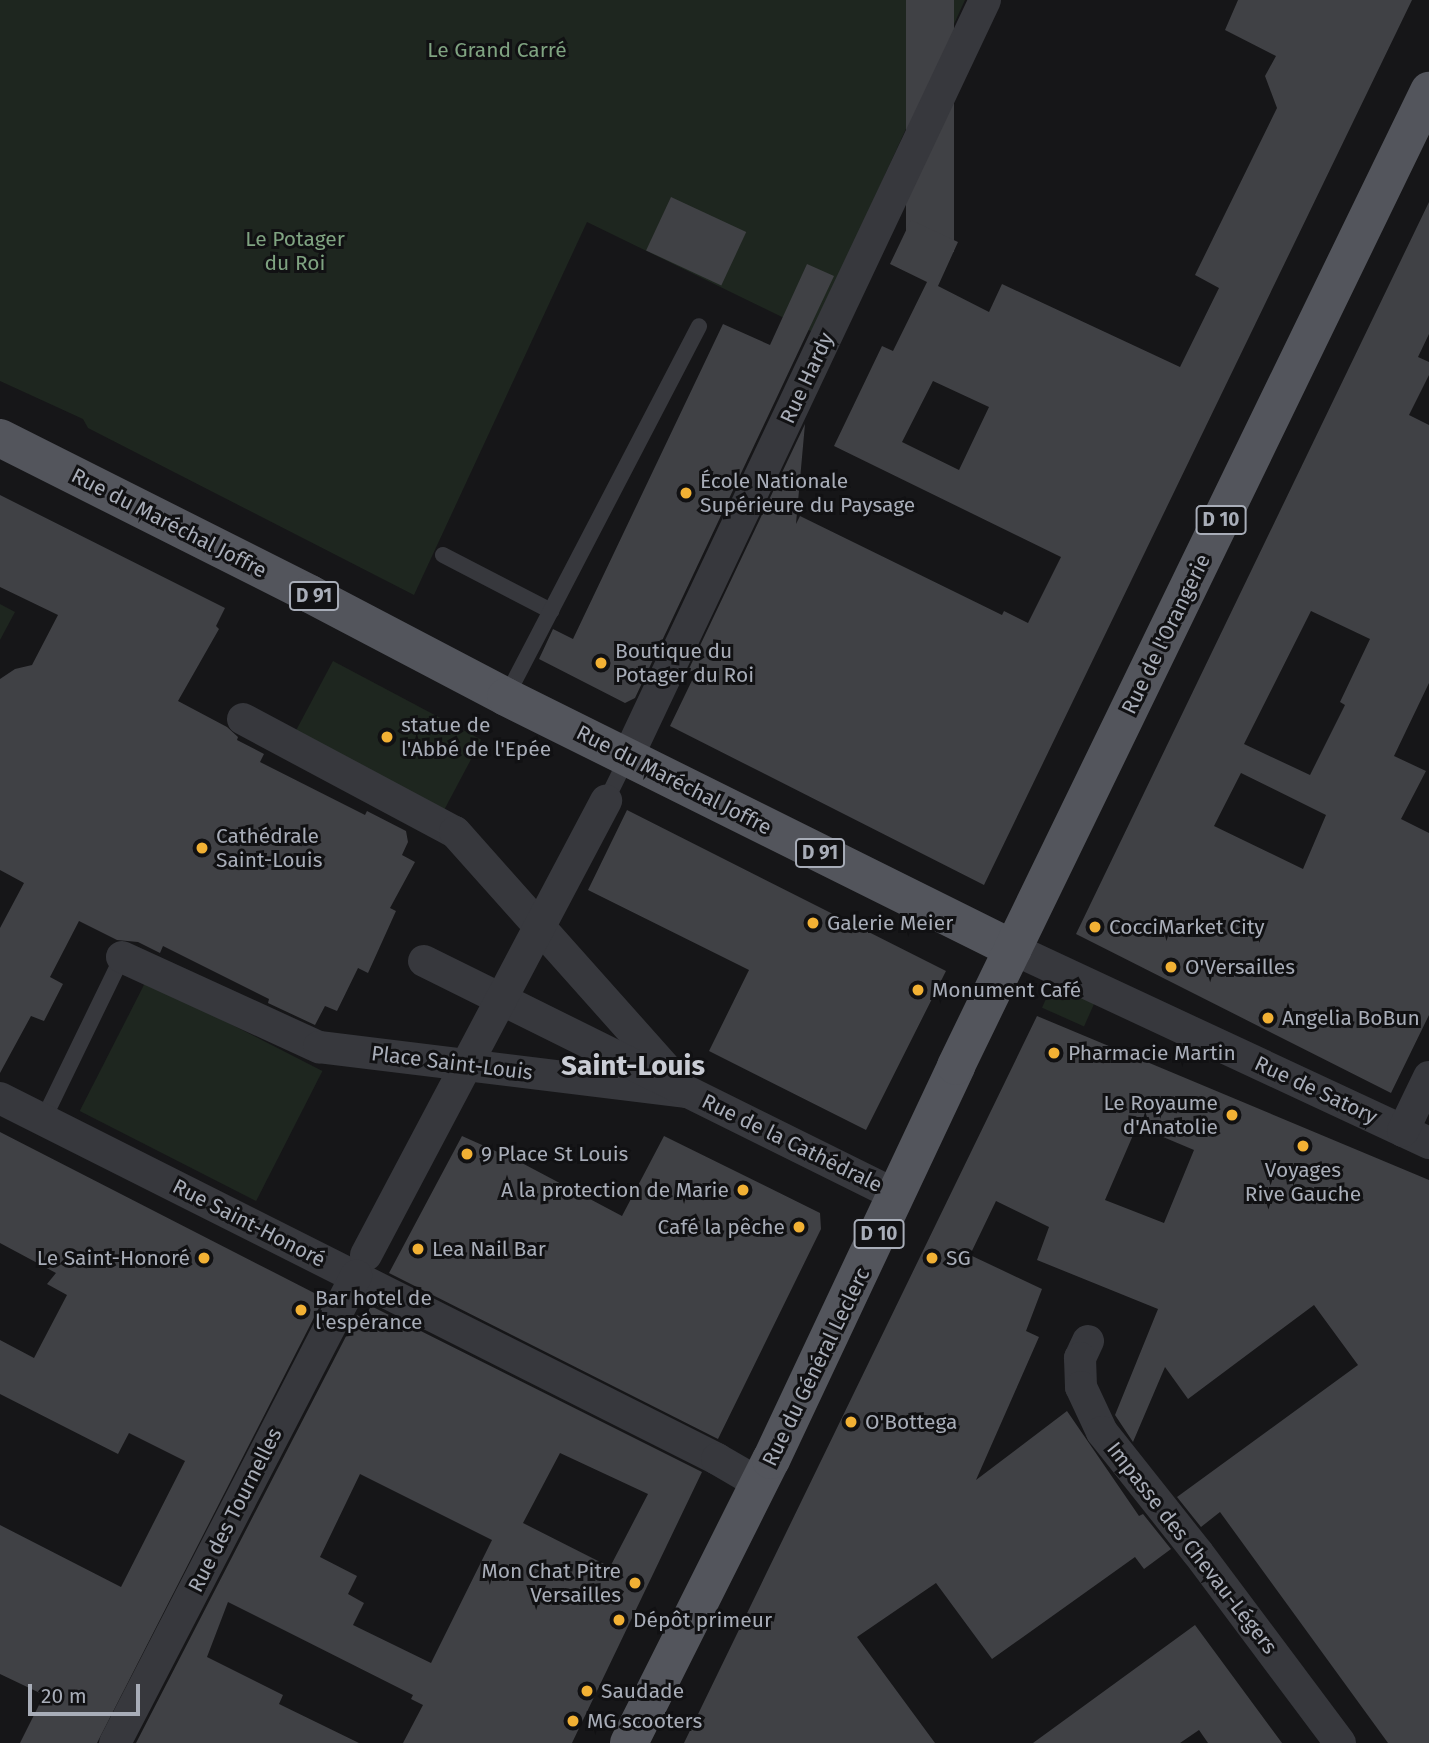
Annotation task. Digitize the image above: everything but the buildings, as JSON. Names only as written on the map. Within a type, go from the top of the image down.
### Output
[{"type":"main road","name":"Rue de l'Orangerie","points":[[1013,949],[1429,91]]},
{"type":"main road","name":"Rue du Maréchal Joffre","points":[[0,438],[310,594],[506,698],[628,756],[1013,949]]},
{"type":"main road","name":"Rue du Général Leclerc","points":[[629,1743],[760,1484],[1013,949]]},
{"type":"street","name":"Rue Hardy","points":[[628,756],[985,0]]},
{"type":"street","points":[[243,719],[455,832],[687,1092]]},
{"type":"street","name":"Rue des Tournelles","points":[[115,1743],[361,1266],[606,801]]},
{"type":"street","name":"Rue de Satory","points":[[1013,949],[1416,1137]]},
{"type":"street","name":"Place Saint-Louis","points":[[122,957],[319,1047],[687,1092]]},
{"type":"street","name":"Rue de la Cathédrale","points":[[424,961],[896,1195]]},
{"type":"street","points":[[1416,1137],[1429,1077]]},
{"type":"street","name":"Rue Saint-Honoré","points":[[3,1108],[43,1120],[361,1266],[760,1484]]},
{"type":"street","name":"Impasse des Chevau-Légers","points":[[1088,1341],[1080,1358],[1081,1387],[1102,1432],[1207,1564],[1339,1743]]},
{"type":"lane","points":[[506,698],[699,326]]},
{"type":"lane","points":[[443,555],[551,611]]},
{"type":"lane","points":[[606,801],[628,756]]},
{"type":"lane","name":"Place Saint-Louis","points":[[43,1120],[122,957]]},
{"type":"green space","name":"Le Potager du Roi","points":[[0,0],[965,0],[813,332],[587,222],[414,595],[88,428],[83,419],[0,381]]},
{"type":"green space","points":[[0,604],[15,612],[0,640]]},
{"type":"green space","points":[[333,661],[481,740],[443,811],[295,733]]},
{"type":"green space","points":[[146,981],[322,1071],[256,1201],[80,1111]]},
{"type":"green space","points":[[1053,983],[1095,1002],[1084,1026],[1042,1008]]},
{"type":"place","name":"École Nationale Supérieure du Paysage","points":[[686,493]]},
{"type":"place","name":"Boutique du Potager du Roi","points":[[601,663]]},
{"type":"place","name":"statue de l'Abbé de l'Epée","points":[[387,737]]},
{"type":"place","name":"Cathédrale Saint-Louis","points":[[202,848]]},
{"type":"place","name":"Galerie Meier","points":[[813,923]]},
{"type":"place","name":"CocciMarket City","points":[[1095,927]]},
{"type":"place","name":"O'Versailles","points":[[1171,967]]},
{"type":"place","name":"Monument Café","points":[[918,990]]},
{"type":"place","name":"Angelia BoBun","points":[[1268,1018]]},
{"type":"place","name":"Pharmacie Martin","points":[[1054,1053]]},
{"type":"place","name":"Le Royaume d'Anatolie","points":[[1232,1115]]},
{"type":"place","name":"Voyages Rive Gauche","points":[[1303,1146]]},
{"type":"place","name":"9 Place St Louis","points":[[467,1154]]},
{"type":"place","name":"A la protection de Marie","points":[[743,1190]]},
{"type":"place","name":"Café la pêche","points":[[799,1227]]},
{"type":"place","name":"Lea Nail Bar","points":[[418,1249]]},
{"type":"place","name":"Le Saint-Honoré","points":[[204,1258]]},
{"type":"place","name":"SG","points":[[932,1258]]},
{"type":"place","name":"Bar hotel de l'espérance","points":[[301,1310]]},
{"type":"place","name":"O'Bottega","points":[[851,1422]]},
{"type":"place","name":"Mon Chat Pitre Versailles","points":[[635,1583]]},
{"type":"place","name":"Dépôt primeur","points":[[619,1620]]},
{"type":"place","name":"Saudade","points":[[587,1691]]},
{"type":"place","name":"MG scooters","points":[[573,1721]]},
{"type":"district","name":"Saint-Louis","points":[[633,1066]]},
{"type":"park label","name":"Le Grand Carré","points":[[497,50]]}]
